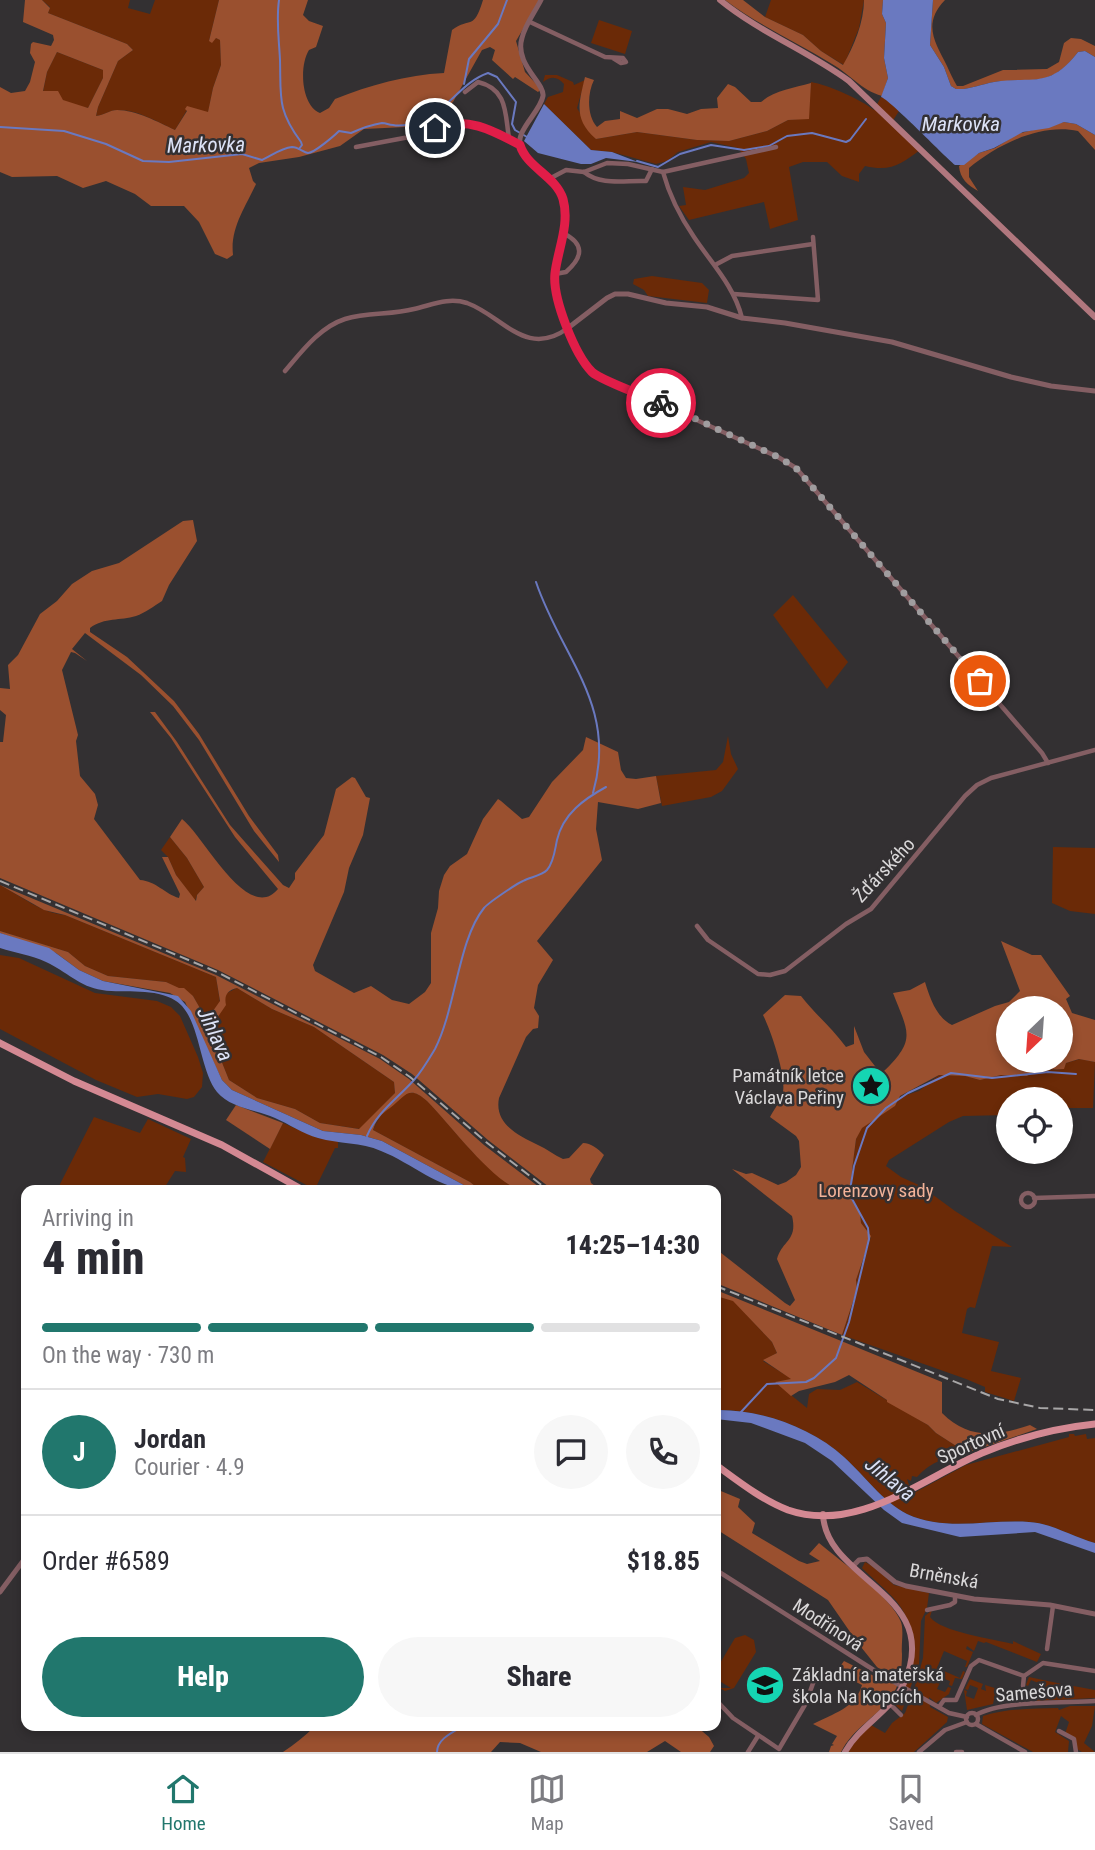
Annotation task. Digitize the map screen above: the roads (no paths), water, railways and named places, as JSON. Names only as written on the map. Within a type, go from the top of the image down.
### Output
[{"type":"main road","points":[[720,0],[744,19],[833,69],[849,81],[1095,317]]},
{"type":"main road","points":[[0,1043],[74,1081],[222,1145],[294,1185]]},
{"type":"main road","name":"Sportovní","points":[[721,1468],[771,1501],[796,1512],[824,1518],[867,1508],[903,1493],[969,1458],[1000,1446],[1050,1431],[1095,1424]]},
{"type":"main road","points":[[824,1518],[827,1533],[834,1545],[894,1603],[908,1629],[911,1651],[910,1667],[903,1686],[890,1704],[861,1731],[845,1752]]},
{"type":"street","points":[[541,0],[522,37],[521,45],[525,66],[543,92],[542,99],[522,135],[520,145],[524,155],[558,189],[563,200],[563,233],[555,274],[555,298],[570,338],[593,373],[778,457],[796,468],[1042,753],[1048,764]]},
{"type":"street","points":[[530,22],[601,56],[613,58]]},
{"type":"street","points":[[465,92],[478,82],[491,86],[506,107],[509,139]]},
{"type":"street","points":[[356,147],[420,135],[446,124],[481,125],[520,145]]},
{"type":"street","points":[[549,179],[566,170],[584,172],[607,163],[663,172],[776,146]]},
{"type":"street","points":[[584,172],[594,179],[624,183],[646,181],[652,169]]},
{"type":"street","points":[[663,172],[672,197],[692,234],[734,294],[742,318]]},
{"type":"street","points":[[555,274],[566,272],[579,255],[580,249],[575,239],[563,233]]},
{"type":"street","points":[[734,294],[818,300],[813,237]]},
{"type":"street","points":[[715,265],[732,256],[813,244]]},
{"type":"street","points":[[557,336],[607,298],[615,294],[628,294],[666,303],[707,307],[742,318],[818,328],[892,342],[1011,377],[1051,386],[1095,391]]},
{"type":"street","points":[[285,371],[312,340],[344,319],[412,310],[450,300],[467,303],[507,328],[529,338],[570,338]]},
{"type":"street","name":"Žďárského","points":[[698,926],[708,940],[758,974],[770,975],[785,971],[846,924],[871,909],[977,785],[991,778],[1095,750]]},
{"type":"street","points":[[1034,1198],[1095,1196]]},
{"type":"street","name":"Brněnská","points":[[853,1566],[859,1560],[867,1559],[898,1584],[955,1596],[1053,1606],[1095,1614]]},
{"type":"street","points":[[0,1592],[21,1564]]},
{"type":"street","name":"Modřínová","points":[[721,1573],[880,1674],[953,1715],[967,1719]]},
{"type":"street","points":[[927,1610],[953,1604],[955,1596]]},
{"type":"street","points":[[1047,1649],[1053,1606]]},
{"type":"street","points":[[936,1706],[943,1700],[952,1702],[957,1699],[974,1662],[979,1660],[1024,1675]]},
{"type":"street","points":[[1024,1675],[1042,1663],[1095,1671]]},
{"type":"street","points":[[721,1705],[733,1718],[781,1750],[806,1703],[817,1672]]},
{"type":"street","points":[[1023,1686],[1024,1675]]},
{"type":"street","name":"Samešova","points":[[919,1752],[952,1726],[967,1719],[970,1713],[976,1715],[1007,1706],[1095,1701]]},
{"type":"street","points":[[890,1704],[901,1715]]},
{"type":"street","points":[[952,1726],[953,1715]]},
{"type":"street","name":"Samešova","points":[[967,1719],[971,1725],[976,1724],[976,1715]]},
{"type":"street","points":[[976,1724],[1025,1752]]},
{"type":"street","points":[[1059,1731],[1074,1739],[1076,1752]]},
{"type":"street","points":[[748,1752],[758,1736]]},
{"type":"street","points":[[956,1752],[962,1752]]},
{"type":"water","name":"Markovka","points":[[883,0],[933,0],[930,45],[944,67],[951,86],[956,89],[994,82],[1040,79],[1068,64],[1078,52],[1085,51],[1095,57],[1095,135],[1076,124],[1064,122],[1049,128],[1023,132],[979,153],[964,165],[955,165],[881,97],[888,78],[884,58],[886,23],[882,14]]},
{"type":"water","points":[[544,104],[591,150],[612,152],[638,162],[606,158],[591,164],[581,164],[538,153],[524,141]]},
{"type":"water","points":[[0,933],[49,948],[79,970],[103,981],[178,996],[191,1011],[222,1080],[232,1090],[323,1131],[361,1135],[382,1141],[464,1185],[447,1185],[373,1148],[312,1136],[275,1118],[229,1102],[217,1092],[211,1082],[190,1018],[176,1001],[159,994],[102,990],[87,986],[46,962],[0,948]]},
{"type":"water","points":[[721,1410],[767,1417],[816,1437],[844,1457],[882,1495],[907,1514],[952,1524],[1037,1523],[1095,1543],[1095,1553],[1035,1532],[960,1537],[902,1523],[884,1510],[832,1461],[805,1443],[751,1423],[721,1420]]},
{"type":"waterway","points":[[279,0],[282,103],[288,121],[301,142],[299,149]]},
{"type":"waterway","points":[[464,84],[469,59],[498,24],[507,0]]},
{"type":"waterway","name":"Markovka","points":[[0,127],[64,131],[106,144],[143,161],[169,162],[242,154],[262,160],[292,147],[311,152],[339,131],[351,133],[377,124],[401,125],[422,120],[442,108],[471,82],[488,73],[497,77],[516,102],[512,124],[515,130],[527,137]]},
{"type":"waterway","name":"Markovka","points":[[637,161],[658,167],[680,154],[711,145],[744,150],[769,146],[787,136],[812,133],[846,142],[866,119]]},
{"type":"waterway","points":[[536,582],[584,683],[593,708],[599,762],[593,793]]},
{"type":"waterway","points":[[367,1136],[376,1120],[408,1087],[435,1049],[448,1014],[468,938],[484,908],[515,886],[547,870],[564,822],[582,802],[606,787]]},
{"type":"waterway","points":[[741,1412],[767,1384],[806,1382],[836,1358],[849,1322],[869,1239],[868,1228],[851,1197],[854,1166],[867,1128],[886,1108],[908,1093],[951,1073],[992,1078],[1048,1072],[1076,1074]]},
{"type":"waterway","points":[[437,1752],[440,1743],[454,1731]]},
{"type":"railway","points":[[0,881],[217,972],[381,1057],[410,1077],[542,1185]]},
{"type":"railway","points":[[721,1288],[998,1399],[1040,1408],[1095,1410]]},
{"type":"place","name":"Památník letce Václava Peřiny","points":[[871,1086]]},
{"type":"place","name":"Základní a mateřská škola Na Kopcích","points":[[765,1685]]},
{"type":"water label","name":"Jihlava","points":[[215,1034]]},
{"type":"water label","name":"Jihlava","points":[[890,1479]]},
{"type":"park label","name":"Lorenzovy sady","points":[[876,1190]]}]
